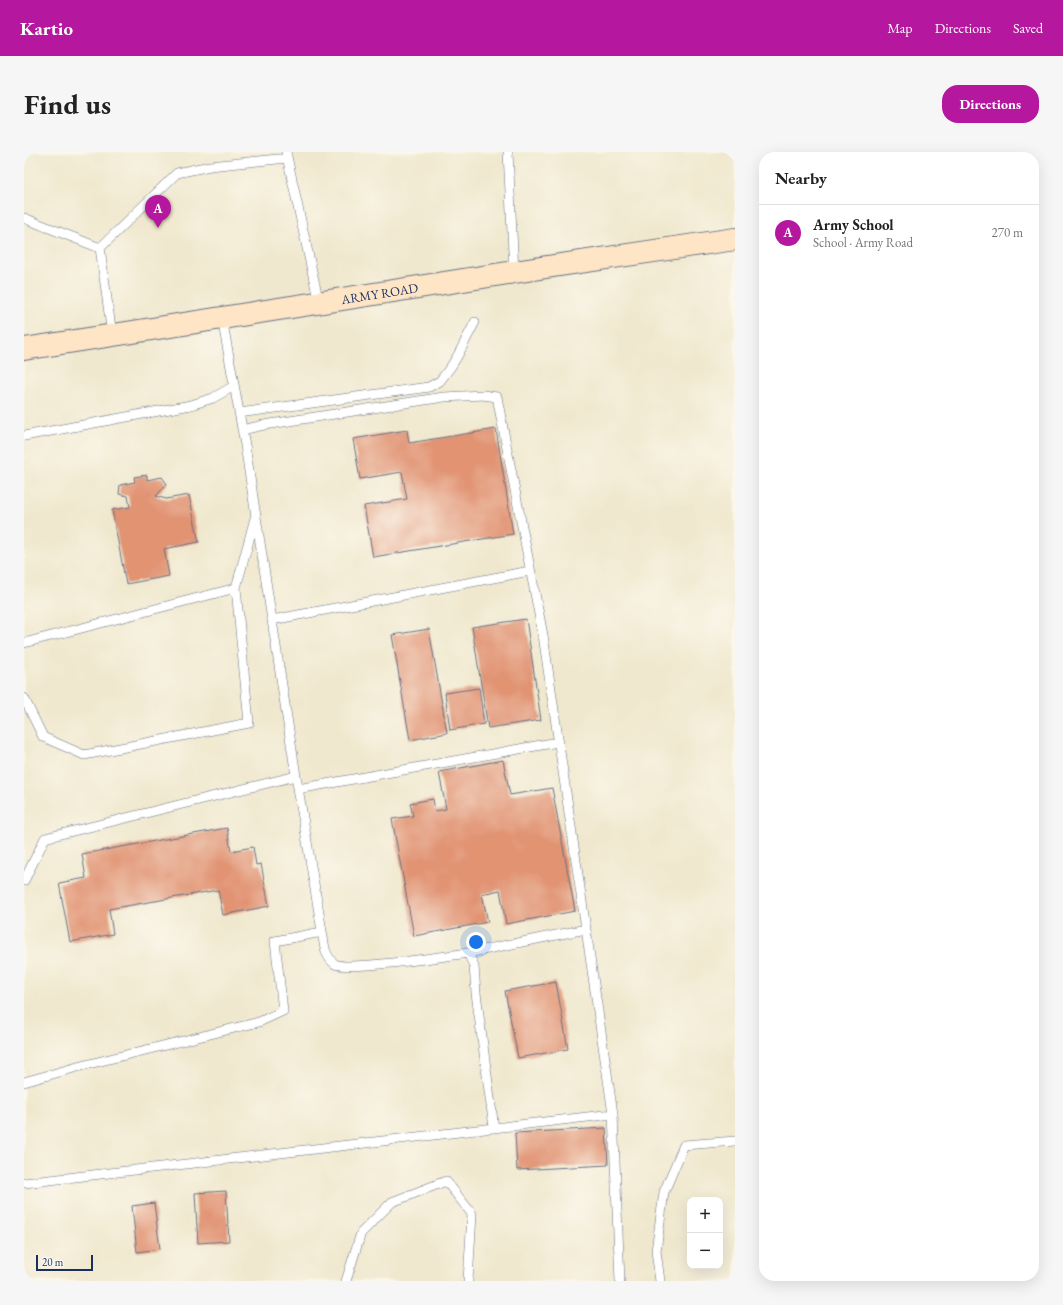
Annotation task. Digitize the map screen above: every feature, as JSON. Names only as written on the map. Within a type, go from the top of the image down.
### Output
[{"type":"street","name":"ARMY ROAD","points":[[24,349],[735,239]]},
{"type":"lane","points":[[508,152],[514,272]]},
{"type":"lane","points":[[100,248],[177,173],[210,166],[286,155],[319,303]]},
{"type":"lane","points":[[24,218],[100,248]]},
{"type":"lane","points":[[100,248],[112,335]]},
{"type":"lane","points":[[222,318],[256,515],[298,789],[325,949],[329,959],[336,965],[349,966],[386,963],[468,953],[586,929]]},
{"type":"lane","points":[[239,414],[429,387],[440,381],[452,365],[475,322]]},
{"type":"lane","points":[[24,436],[191,405],[213,398],[234,386]]},
{"type":"lane","points":[[242,430],[264,425],[444,398],[483,395],[497,397],[543,635],[613,1114],[620,1281]]},
{"type":"lane","points":[[24,698],[42,737],[84,755],[249,723],[236,588],[256,515]]},
{"type":"lane","points":[[272,620],[530,571]]},
{"type":"lane","points":[[24,643],[236,588]]},
{"type":"lane","points":[[298,789],[558,742]]},
{"type":"lane","points":[[24,881],[45,838],[296,776]]},
{"type":"lane","points":[[24,1082],[81,1066],[259,1022],[283,1011],[274,941],[322,932]]},
{"type":"lane","points":[[468,953],[474,966],[476,993],[494,1128]]},
{"type":"lane","points":[[24,1183],[613,1114]]},
{"type":"lane","points":[[660,1281],[656,1250],[664,1192],[684,1146],[735,1142]]},
{"type":"lane","points":[[346,1281],[361,1233],[392,1202],[446,1181],[472,1214],[468,1281]]},
{"type":"building","points":[[496,429],[513,534],[373,557],[364,506],[407,499],[402,472],[360,479],[353,439],[407,430],[409,443]]},
{"type":"building","points":[[147,475],[147,480],[162,477],[167,484],[156,496],[166,499],[189,495],[199,542],[164,549],[169,576],[126,584],[112,510],[130,507],[128,496],[119,494],[120,485],[135,482],[134,477]]},
{"type":"building","points":[[526,619],[541,720],[488,728],[472,627]]},
{"type":"building","points":[[429,629],[447,733],[410,740],[392,635]]},
{"type":"building","points":[[479,688],[484,724],[450,730],[445,693]]},
{"type":"building","points":[[503,760],[510,795],[552,788],[575,911],[506,924],[500,890],[482,894],[488,922],[414,936],[392,819],[413,816],[410,803],[433,799],[435,811],[446,809],[439,772]]},
{"type":"building","points":[[227,828],[231,851],[253,847],[256,865],[261,864],[269,906],[223,915],[218,890],[109,909],[113,934],[70,942],[59,883],[86,878],[82,854]]},
{"type":"building","points":[[556,982],[568,1049],[518,1058],[505,991]]},
{"type":"building","points":[[606,1128],[608,1165],[517,1170],[515,1133]]},
{"type":"building","points":[[226,1191],[229,1241],[198,1243],[195,1193]]},
{"type":"building","points":[[154,1203],[160,1249],[137,1252],[132,1206]]},
{"type":"place","name":"Army School","points":[[158,228]]}]
